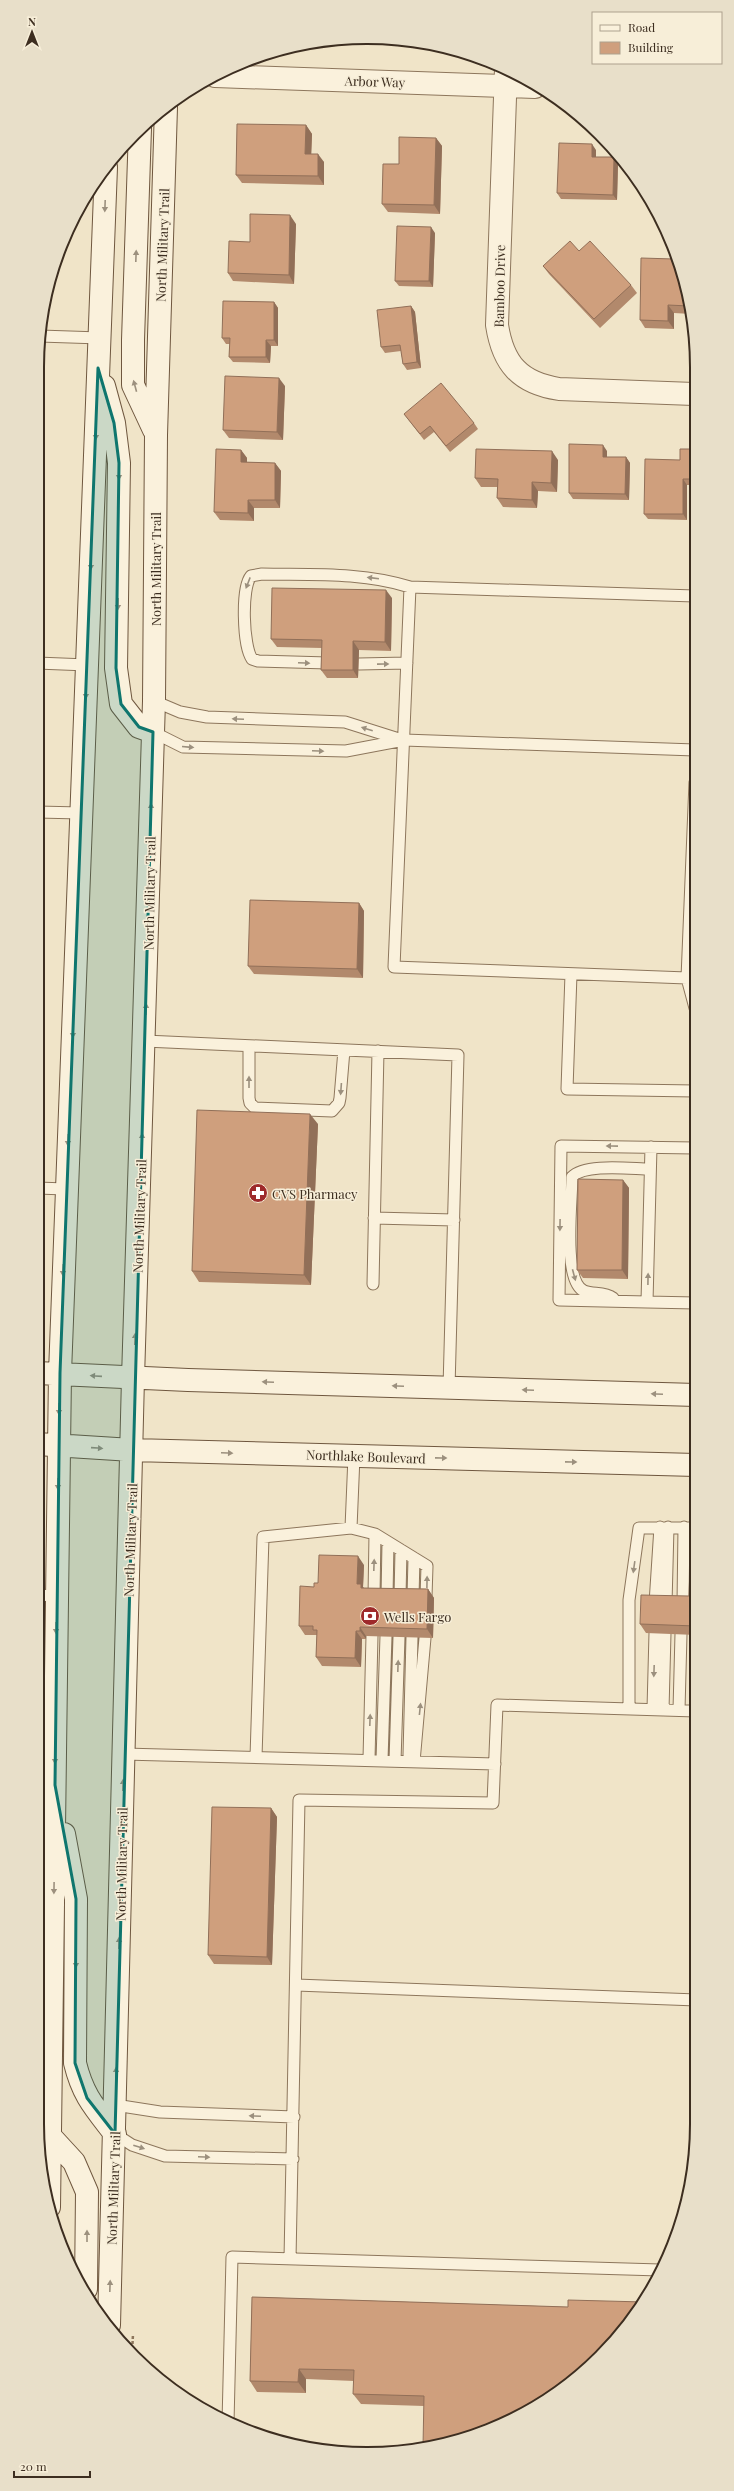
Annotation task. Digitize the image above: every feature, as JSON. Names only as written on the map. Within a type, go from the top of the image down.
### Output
[{"type":"main road","name":"Arbor Way","points":[[226,76],[506,77]]},
{"type":"main road","name":"Bamboo Drive","points":[[506,77],[497,325],[500,345],[508,362],[524,378],[541,386],[559,389],[690,394]]},
{"type":"main road","name":"North Military Trail","points":[[109,2319],[133,1378],[145,1041],[154,701],[156,435],[166,114]]},
{"type":"main road","points":[[140,138],[133,340],[134,385],[156,435]]},
{"type":"main road","points":[[106,177],[60,1373],[48,1444],[46,1686],[55,1785],[76,1899],[75,2063],[80,2086],[86,2098],[115,2134]]},
{"type":"main road","points":[[98,368],[114,423],[120,463],[116,668],[121,704],[139,726],[153,732]]},
{"type":"main road","points":[[44,1373],[133,1378],[690,1395]]},
{"type":"main road","name":"Northlake Boulevard","points":[[48,1444],[132,1450],[690,1465]]},
{"type":"main road","points":[[55,1785],[45,2142],[74,2162],[87,2192],[86,2284]]},
{"type":"lane","points":[[46,336],[100,338]]},
{"type":"lane","points":[[328,663],[258,661],[252,659],[246,647],[245,622],[246,586],[251,576],[262,574],[366,577],[386,579],[410,587],[690,596]]},
{"type":"lane","points":[[410,587],[394,967],[687,978]]},
{"type":"lane","points":[[44,663],[87,664]]},
{"type":"lane","points":[[359,664],[407,663]]},
{"type":"lane","points":[[154,701],[180,712],[207,717],[345,722],[404,740]]},
{"type":"lane","points":[[153,732],[183,747],[346,751],[404,740],[690,750]]},
{"type":"lane","points":[[44,812],[81,813]]},
{"type":"lane","points":[[690,904],[687,978],[690,989]]},
{"type":"lane","points":[[571,974],[567,1089],[690,1092]]},
{"type":"lane","points":[[145,1041],[458,1055],[449,1388]]},
{"type":"lane","points":[[249,1046],[249,1098],[250,1102],[255,1108],[332,1111],[339,1103],[340,1098],[344,1050]]},
{"type":"lane","points":[[373,1284],[378,1051]]},
{"type":"lane","points":[[690,1148],[561,1146],[559,1300],[690,1303]]},
{"type":"lane","points":[[647,1302],[651,1147]]},
{"type":"lane","points":[[618,1301],[609,1294],[584,1291],[576,1284],[570,1262],[572,1177],[577,1172],[594,1169],[650,1169]]},
{"type":"lane","points":[[44,1188],[66,1189]]},
{"type":"lane","points":[[374,1218],[454,1220]]},
{"type":"lane","points":[[351,1528],[354,1456]]},
{"type":"lane","points":[[661,1604],[664,1527]]},
{"type":"lane","points":[[683,1604],[684,1527]]},
{"type":"lane","points":[[256,1757],[263,1537],[351,1528],[375,1534],[427,1566],[426,1598]]},
{"type":"lane","points":[[630,1709],[630,1600],[639,1528],[690,1528]]},
{"type":"lane","points":[[374,1596],[375,1534]]},
{"type":"lane","points":[[387,1597],[388,1542]]},
{"type":"lane","points":[[400,1597],[401,1550]]},
{"type":"lane","points":[[413,1598],[414,1558]]},
{"type":"lane","points":[[658,1710],[660,1633]]},
{"type":"lane","points":[[679,1710],[681,1634]]},
{"type":"lane","points":[[369,1760],[372,1636]]},
{"type":"lane","points":[[382,1760],[386,1636]]},
{"type":"lane","points":[[395,1761],[399,1637]]},
{"type":"lane","points":[[411,1761],[412,1637]]},
{"type":"lane","points":[[411,1761],[425,1638]]},
{"type":"lane","points":[[290,2259],[294,2117],[299,1800],[493,1803],[497,1706],[690,1711]]},
{"type":"lane","points":[[124,1754],[495,1764]]},
{"type":"lane","points":[[296,1985],[690,2000]]},
{"type":"lane","points":[[115,2105],[160,2112],[294,2117]]},
{"type":"lane","points":[[115,2134],[132,2145],[164,2156],[292,2159]]},
{"type":"lane","points":[[228,2416],[232,2257],[655,2270]]},
{"type":"highlighted area","points":[[98,368],[114,423],[119,463],[116,668],[121,704],[139,727],[153,732],[115,2134],[87,2098],[75,2063],[76,1899],[55,1785],[60,1373]]},
{"type":"building","points":[[237,124],[306,125],[305,154],[318,154],[318,176],[236,175]]},
{"type":"building","points":[[399,137],[436,138],[434,205],[382,204],[383,164],[399,164]]},
{"type":"building","points":[[559,143],[592,144],[592,157],[612,157],[614,159],[613,195],[557,193]]},
{"type":"building","points":[[250,214],[290,215],[289,275],[228,273],[229,241],[250,242]]},
{"type":"building","points":[[397,226],[431,227],[429,281],[395,281]]},
{"type":"building","points":[[570,241],[579,251],[590,241],[631,285],[594,319],[543,266]]},
{"type":"building","points":[[641,258],[671,259],[684,306],[668,305],[668,321],[640,320]]},
{"type":"building","points":[[223,301],[274,302],[274,340],[266,340],[266,357],[229,357],[230,338],[222,338]]},
{"type":"building","points":[[411,306],[417,362],[403,364],[400,345],[381,347],[377,310]]},
{"type":"building","points":[[225,376],[279,378],[277,432],[223,430]]},
{"type":"building","points":[[441,383],[474,423],[446,446],[430,426],[420,434],[404,414]]},
{"type":"building","points":[[569,444],[603,445],[603,457],[626,457],[625,494],[569,493]]},
{"type":"building","points":[[216,449],[241,450],[241,462],[275,463],[275,500],[248,500],[248,513],[214,512]]},
{"type":"building","points":[[476,449],[552,451],[551,483],[532,482],[532,500],[497,498],[498,479],[475,478]]},
{"type":"building","points":[[680,449],[690,449],[690,479],[683,479],[683,514],[644,514],[645,459],[680,460]]},
{"type":"building","points":[[272,588],[386,590],[385,642],[353,641],[353,670],[321,670],[322,640],[271,639]]},
{"type":"building","points":[[250,900],[359,903],[357,969],[248,966]]},
{"type":"building","points":[[197,1110],[310,1114],[304,1275],[192,1271]]},
{"type":"building","points":[[578,1179],[623,1180],[622,1270],[577,1270]]},
{"type":"building","name":"Wells Fargo","points":[[319,1555],[358,1556],[357,1584],[361,1584],[361,1588],[428,1589],[427,1629],[360,1627],[360,1631],[356,1631],[355,1658],[316,1657],[317,1630],[313,1630],[313,1626],[299,1626],[300,1586],[314,1587],[314,1583],[318,1583]]},
{"type":"building","points":[[690,1568],[690,1626],[640,1624],[641,1595],[689,1596]]},
{"type":"building","points":[[212,1807],[271,1808],[267,1957],[208,1955]]},
{"type":"building","points":[[252,2297],[568,2307],[568,2300],[637,2302],[610,2337],[580,2367],[546,2393],[510,2414],[491,2422],[471,2430],[430,2441],[423,2442],[424,2396],[353,2394],[354,2370],[299,2369],[298,2382],[250,2381]]},
{"type":"place","name":"CVS Pharmacy","points":[[258,1193]]},
{"type":"place","name":"Wells Fargo","points":[[370,1616]]}]
